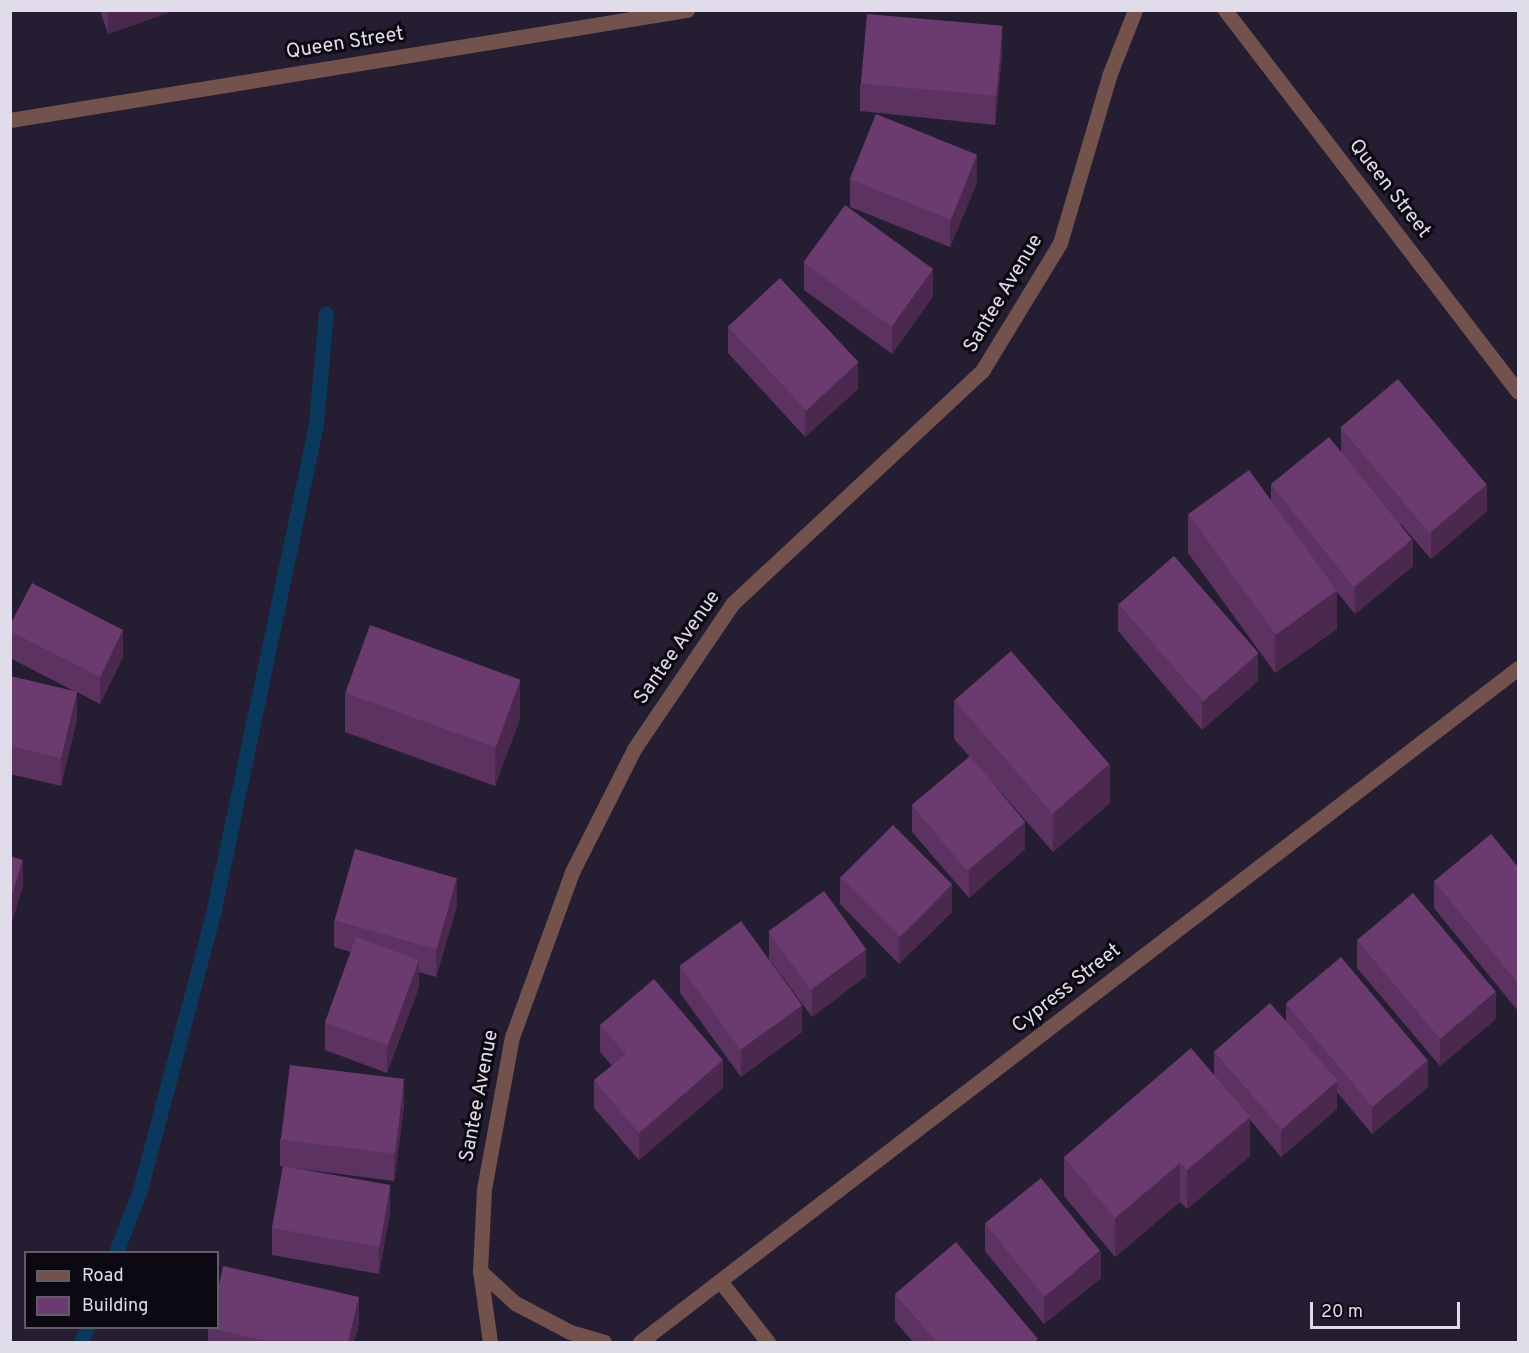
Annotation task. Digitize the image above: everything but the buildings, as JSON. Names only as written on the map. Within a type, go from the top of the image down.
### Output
[{"type":"street","name":"Queen Street","points":[[10,120],[687,10]]},
{"type":"street","name":"Santee Avenue","points":[[490,1342],[480,1272],[484,1189],[512,1037],[572,872],[634,749],[732,604],[982,371],[1060,243],[1109,76],[1135,10]]},
{"type":"street","name":"Queen Street","points":[[1225,10],[1518,392]]},
{"type":"street","name":"Cypress Street","points":[[640,1342],[1518,668]]},
{"type":"street","points":[[480,1272],[514,1303],[570,1332],[604,1342]]},
{"type":"street","points":[[720,1281],[768,1342]]},
{"type":"waterway","points":[[116,1251],[140,1190],[213,914],[316,424],[326,313]]},
{"type":"waterway","points":[[81,1342],[87,1329]]}]
